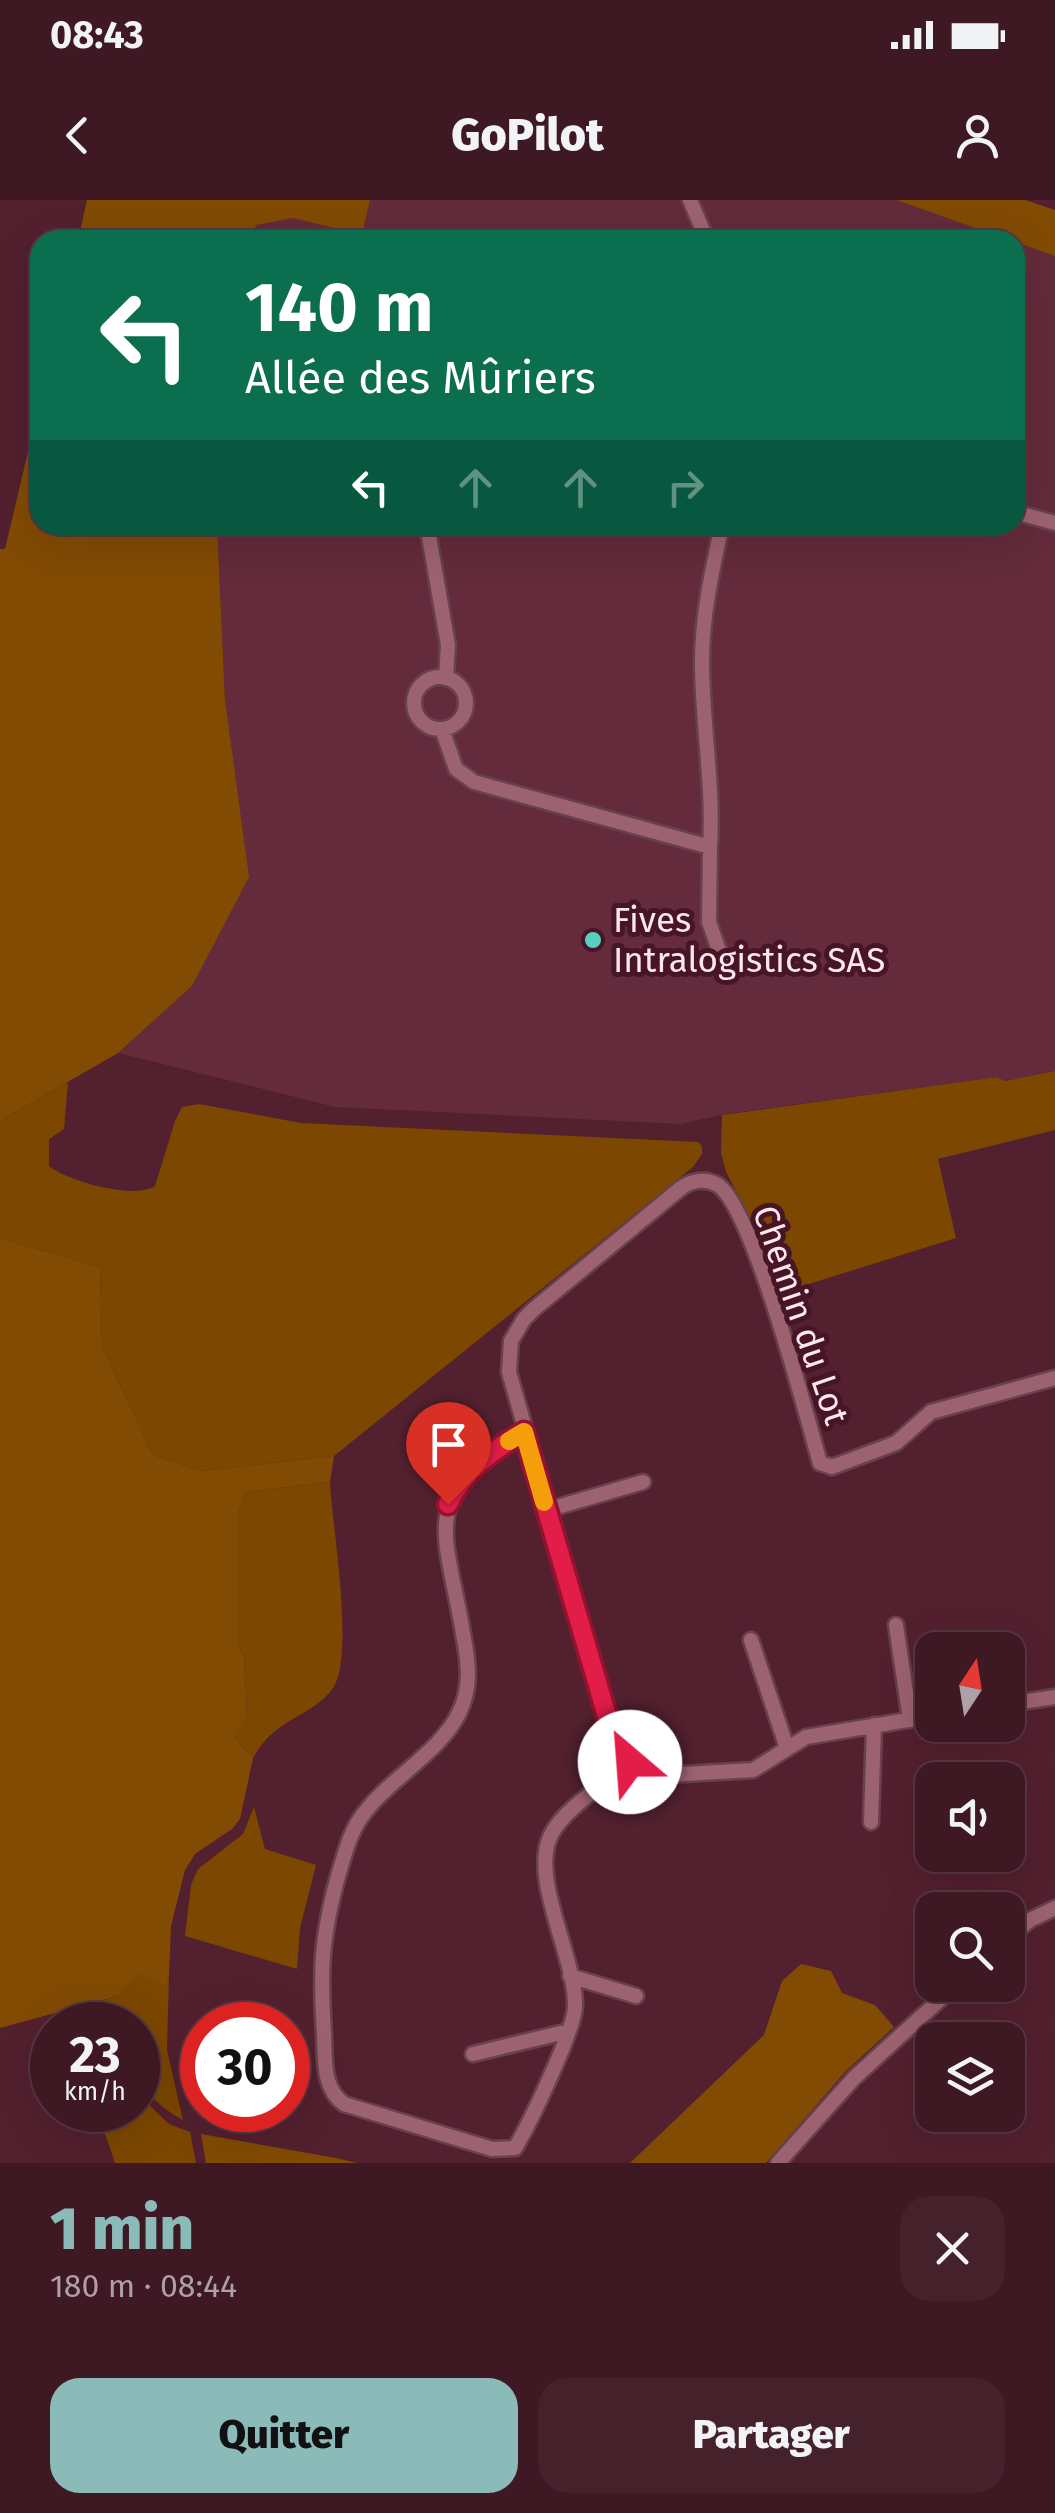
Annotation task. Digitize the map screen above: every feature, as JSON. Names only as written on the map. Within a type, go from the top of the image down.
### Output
[{"type":"street","points":[[690,200],[703,230]]},
{"type":"street","points":[[1025,515],[1055,524]]},
{"type":"street","points":[[429,535],[448,645],[446,678]]},
{"type":"street","points":[[720,535],[703,628],[704,718],[712,813],[709,922],[728,976]]},
{"type":"street","points":[[437,677],[454,681],[464,693],[466,709],[458,723],[442,729],[425,725],[414,702],[421,685],[437,677]]},
{"type":"street","points":[[442,729],[456,769],[474,782],[710,847]]},
{"type":"street","name":"Chemin du Lot","points":[[524,1432],[508,1362],[511,1341],[524,1318],[681,1188],[688,1183],[707,1181],[721,1187],[741,1220],[778,1318],[820,1462],[832,1467],[896,1443],[931,1412],[1055,1378]]},
{"type":"street","points":[[630,1762],[560,1821],[548,1841],[547,1877],[576,2003],[569,2031],[514,2156],[344,2104],[334,2096],[327,2079],[320,1971],[329,1910],[358,1822],[377,1796],[448,1730],[464,1698],[468,1662],[444,1535],[448,1504],[462,1478],[501,1445],[524,1432],[616,1747],[630,1762],[666,1775],[753,1770],[806,1737],[915,1719]]},
{"type":"street","points":[[547,1510],[644,1482]]},
{"type":"street","points":[[896,1625],[910,1720]]},
{"type":"street","points":[[751,1640],[786,1748]]},
{"type":"street","points":[[1025,1701],[1055,1697]]},
{"type":"street","points":[[871,1822],[874,1726]]},
{"type":"street","points":[[1025,1926],[1054,1906]]},
{"type":"street","points":[[570,1976],[636,1996]]},
{"type":"street","points":[[778,2163],[854,2078],[937,2002]]},
{"type":"street","points":[[473,2054],[569,2031]]},
{"type":"shaded area","points":[[87,200],[370,200],[363,230],[342,230],[293,218],[256,225],[254,230],[80,230]]},
{"type":"shaded area","points":[[370,200],[896,200],[982,230],[363,230]]},
{"type":"shaded area","points":[[896,200],[1025,200],[1055,210],[1055,256],[1025,245],[1025,230],[981,230]]},
{"type":"shaded area","points":[[293,218],[342,230],[254,230],[255,225]]},
{"type":"shaded area","points":[[1025,246],[1055,256],[1055,1071],[1005,1081],[997,1077],[726,1114],[680,1124],[335,1107],[118,1053],[192,986],[225,700],[217,535],[1025,535]]},
{"type":"shaded area","points":[[30,443],[30,535],[217,535],[225,700],[249,877],[192,986],[118,1053],[0,1121],[0,549],[5,549]]},
{"type":"shaded area","points":[[1055,1071],[1055,1130],[938,1159],[956,1238],[780,1293],[726,1172],[721,1153],[722,1115],[997,1077],[1005,1081]]},
{"type":"shaded area","points":[[68,1082],[64,1129],[49,1139],[49,1166],[85,1183],[117,1190],[155,1186],[182,1107],[199,1104],[301,1123],[698,1142],[702,1154],[693,1167],[334,1456],[200,1471],[153,1455],[102,1346],[100,1267],[0,1238],[0,1121]]},
{"type":"shaded area","points":[[0,1238],[100,1267],[102,1346],[153,1455],[200,1471],[334,1456],[330,1482],[246,1492],[238,1512],[238,1645],[244,1656],[247,1714],[235,1738],[253,1758],[240,1819],[195,1854],[185,1870],[171,1926],[165,1986],[139,1973],[118,1996],[96,2002],[30,2002],[30,2020],[0,2028]]},
{"type":"shaded area","points":[[330,1482],[341,1589],[339,1672],[324,1698],[272,1734],[253,1758],[235,1738],[247,1713],[244,1656],[238,1645],[238,1512],[246,1492]]},
{"type":"shaded area","points":[[254,1807],[265,1849],[316,1865],[300,1928],[297,1969],[185,1936],[191,1885],[198,1869],[243,1834]]},
{"type":"shaded area","points":[[801,1964],[831,1971],[842,1993],[875,2005],[894,2027],[846,2071],[766,2163],[630,2163],[764,2035],[782,1981]]},
{"type":"shaded area","points":[[139,1972],[165,1985],[169,1975],[167,2050],[180,2118],[160,2103],[160,2002],[99,2002],[118,1996]]},
{"type":"shaded area","points":[[160,2115],[180,2132],[190,2132],[196,2163],[115,2163],[104,2132],[160,2132]]},
{"type":"shaded area","points":[[201,2134],[336,2158],[357,2163],[206,2163]]},
{"type":"slow traffic","points":[[509,1441],[524,1432],[544,1502]]},
{"type":"place","name":"Fives Intralogistics SAS","points":[[593,940]]},
{"type":"route","points":[[448,1504],[462,1478],[501,1445],[524,1432],[616,1747],[630,1762]]}]
